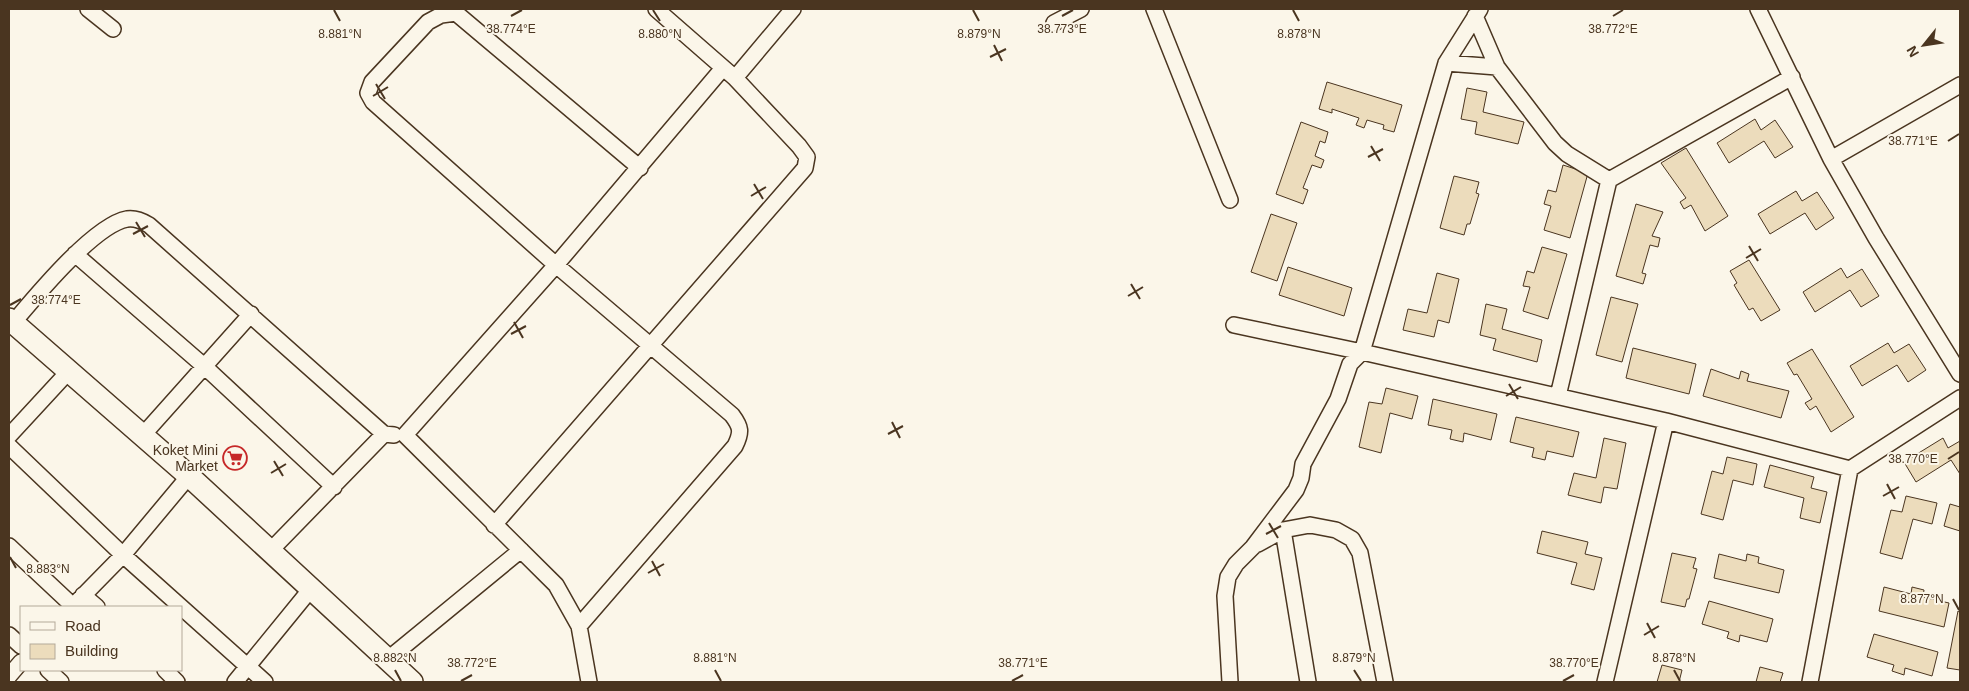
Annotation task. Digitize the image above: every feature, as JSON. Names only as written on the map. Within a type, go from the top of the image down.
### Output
[{"type":"street","points":[[88,9],[113,29]]},
{"type":"street","points":[[494,526],[805,168],[807,157],[799,146],[735,78],[656,9]]},
{"type":"street","points":[[735,78],[793,9]]},
{"type":"street","points":[[1054,23],[1081,9]]},
{"type":"street","points":[[1154,9],[1230,200]]},
{"type":"street","points":[[1758,9],[1831,159],[1876,238],[1960,374]]},
{"type":"street","points":[[579,626],[735,446],[741,435],[740,426],[732,414],[652,344],[556,265],[372,102],[368,93],[372,82],[428,22],[442,15],[458,11],[640,168]]},
{"type":"street","points":[[1477,12],[1497,67],[1555,144],[1567,154],[1609,180]]},
{"type":"street","points":[[1230,682],[1225,596],[1228,577],[1236,564],[1253,547],[1296,490],[1301,478],[1303,464],[1338,399],[1350,364],[1362,352],[1446,63],[1477,12]]},
{"type":"street","points":[[1446,63],[1497,67]]},
{"type":"street","points":[[405,435],[556,265],[723,68]]},
{"type":"street","points":[[1558,396],[1609,180],[1792,77]]},
{"type":"street","points":[[1831,159],[1960,85]]},
{"type":"street","points":[[412,682],[310,590],[271,550],[189,476],[11,321],[75,254],[111,226],[126,220],[136,219],[150,224],[384,434],[405,435],[494,526],[556,585],[579,626],[589,682]]},
{"type":"street","points":[[75,254],[204,366],[334,487]]},
{"type":"street","points":[[143,435],[251,314]]},
{"type":"street","points":[[1234,325],[1666,421],[1850,469]]},
{"type":"street","points":[[9,436],[69,371]]},
{"type":"street","points":[[1810,682],[1850,469],[1960,398]]},
{"type":"street","points":[[1605,682],[1666,421]]},
{"type":"street","points":[[271,550],[384,434]]},
{"type":"street","points":[[9,446],[181,606]]},
{"type":"street","points":[[76,603],[123,554],[189,476]]},
{"type":"street","points":[[1253,547],[1283,530],[1310,525],[1336,530],[1352,539],[1360,553],[1385,682]]},
{"type":"street","points":[[1283,530],[1308,682]]},
{"type":"street","points":[[9,546],[76,603],[92,606]]},
{"type":"street","points":[[387,660],[521,550]]},
{"type":"street","points":[[235,682],[310,590]]},
{"type":"street","points":[[182,607],[265,682]]},
{"type":"street","points":[[9,634],[20,645]]},
{"type":"street","points":[[9,676],[20,663]]},
{"type":"street","points":[[49,671],[62,682]]},
{"type":"street","points":[[166,671],[177,682]]},
{"type":"building","points":[[1327,82],[1402,105],[1394,132],[1383,129],[1384,125],[1367,120],[1364,128],[1356,125],[1359,118],[1332,109],[1332,113],[1319,109]]},
{"type":"building","points":[[1467,88],[1487,92],[1483,112],[1524,122],[1518,144],[1475,134],[1477,122],[1461,119]]},
{"type":"building","points":[[1755,119],[1761,130],[1775,120],[1793,147],[1775,158],[1764,141],[1729,163],[1717,143]]},
{"type":"building","points":[[1301,122],[1328,132],[1325,143],[1320,141],[1315,156],[1324,160],[1321,168],[1312,165],[1303,188],[1308,190],[1303,204],[1276,194]]},
{"type":"building","points":[[1686,148],[1728,216],[1705,231],[1691,205],[1684,209],[1680,202],[1686,198],[1661,163]]},
{"type":"building","points":[[1563,165],[1588,173],[1570,238],[1544,230],[1551,206],[1544,204],[1548,190],[1556,192]]},
{"type":"building","points":[[1454,176],[1479,182],[1476,193],[1479,194],[1470,224],[1467,224],[1464,235],[1440,228]]},
{"type":"building","points":[[1796,191],[1802,201],[1817,192],[1834,218],[1816,230],[1805,213],[1770,234],[1758,214]]},
{"type":"building","points":[[1636,204],[1663,212],[1652,236],[1660,238],[1658,247],[1650,245],[1642,273],[1646,274],[1643,284],[1616,276]]},
{"type":"building","points":[[1271,214],[1297,223],[1277,281],[1251,272]]},
{"type":"building","points":[[1542,247],[1567,254],[1548,319],[1523,311],[1530,287],[1523,286],[1527,271],[1534,273]]},
{"type":"building","points":[[1749,260],[1780,310],[1761,321],[1753,308],[1749,310],[1734,285],[1737,283],[1730,271]]},
{"type":"building","points":[[1288,267],[1352,288],[1344,316],[1279,295]]},
{"type":"building","points":[[1841,268],[1847,278],[1862,269],[1879,296],[1861,307],[1850,290],[1815,312],[1803,292]]},
{"type":"building","points":[[1437,273],[1459,279],[1449,323],[1438,320],[1434,337],[1403,330],[1408,309],[1427,313]]},
{"type":"building","points":[[1611,297],[1638,304],[1622,362],[1596,355]]},
{"type":"building","points":[[1486,304],[1507,309],[1502,329],[1542,340],[1537,362],[1493,350],[1496,339],[1480,335]]},
{"type":"building","points":[[1888,343],[1894,353],[1909,344],[1926,370],[1908,382],[1897,365],[1862,386],[1850,366]]},
{"type":"building","points":[[1633,348],[1696,364],[1689,394],[1626,378]]},
{"type":"building","points":[[1812,349],[1854,417],[1831,432],[1816,406],[1810,410],[1805,403],[1812,399],[1797,374],[1794,375],[1787,363]]},
{"type":"building","points":[[1711,369],[1739,379],[1741,371],[1749,374],[1747,381],[1789,391],[1781,418],[1703,396]]},
{"type":"building","points":[[1386,388],[1418,396],[1412,419],[1390,413],[1381,453],[1359,447],[1369,402],[1382,404]]},
{"type":"building","points":[[1433,399],[1497,414],[1491,440],[1464,433],[1463,442],[1450,439],[1452,430],[1428,425]]},
{"type":"building","points":[[1516,417],[1579,432],[1573,457],[1547,451],[1545,460],[1532,457],[1534,448],[1510,442]]},
{"type":"building","points":[[1604,438],[1626,443],[1617,489],[1604,487],[1601,503],[1568,495],[1574,473],[1596,478]]},
{"type":"building","points":[[1943,438],[1948,448],[1960,441],[1960,474],[1951,460],[1916,482],[1904,462]]},
{"type":"building","points":[[1727,457],[1757,464],[1753,485],[1733,480],[1723,520],[1701,514],[1712,471],[1723,474]]},
{"type":"building","points":[[1770,465],[1814,477],[1811,488],[1827,492],[1820,523],[1800,518],[1804,498],[1764,487]]},
{"type":"building","points":[[1906,496],[1937,503],[1932,524],[1913,519],[1902,559],[1880,553],[1891,510],[1902,512]]},
{"type":"building","points":[[1950,504],[1960,507],[1960,531],[1944,526]]},
{"type":"building","points":[[1542,531],[1588,542],[1585,554],[1602,558],[1594,590],[1571,584],[1577,563],[1537,553]]},
{"type":"building","points":[[1672,553],[1696,558],[1693,568],[1697,569],[1685,607],[1661,602]]},
{"type":"building","points":[[1719,554],[1746,561],[1747,554],[1759,557],[1758,563],[1784,570],[1779,593],[1714,578]]},
{"type":"building","points":[[1884,587],[1911,594],[1912,587],[1924,590],[1923,597],[1949,603],[1944,627],[1879,611]]},
{"type":"building","points":[[1709,601],[1773,619],[1767,642],[1740,635],[1739,642],[1727,638],[1729,632],[1702,624]]},
{"type":"building","points":[[1958,611],[1960,612],[1960,670],[1947,668]]},
{"type":"building","points":[[1874,634],[1938,652],[1932,676],[1905,668],[1904,675],[1892,671],[1894,665],[1867,657]]},
{"type":"building","points":[[1662,665],[1682,670],[1679,682],[1657,682]]},
{"type":"building","points":[[1760,667],[1783,673],[1780,682],[1756,682]]},
{"type":"place","name":"Koket Mini Market","points":[[235,458]]}]
